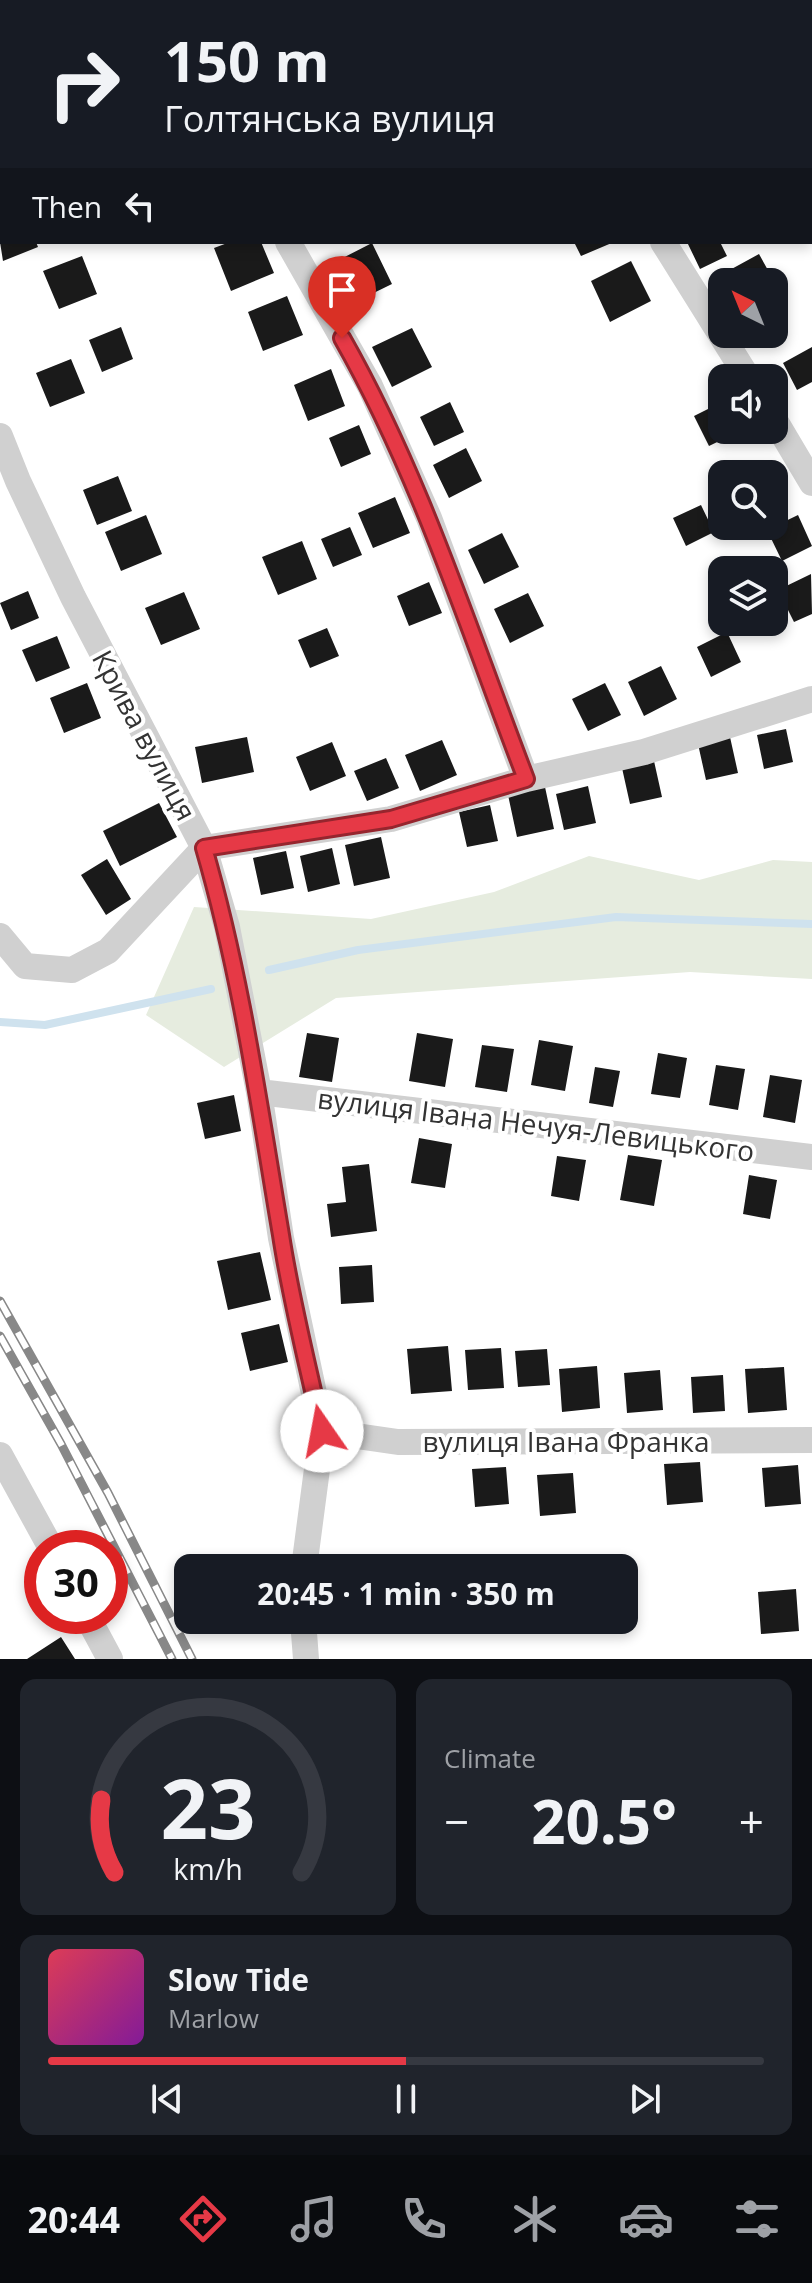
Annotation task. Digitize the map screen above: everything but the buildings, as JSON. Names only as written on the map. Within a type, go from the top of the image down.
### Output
[{"type":"street","points":[[289,244],[370,386],[429,518],[526,779]]},
{"type":"street","points":[[664,244],[739,364]]},
{"type":"street","name":"Крива вулиця","points":[[0,436],[73,597],[204,848],[227,927],[259,1092],[281,1238],[322,1431],[306,1554]]},
{"type":"street","points":[[788,443],[812,483]]},
{"type":"street","points":[[0,936],[25,966],[72,970],[108,951],[204,848],[391,819],[526,779],[644,752],[812,699]]},
{"type":"street","name":"вулиця Івана Нечуя-Левицького","points":[[259,1092],[812,1157]]},
{"type":"street","name":"вулиця Івана Франка","points":[[322,1431],[398,1442],[812,1440]]},
{"type":"street","points":[[0,1455],[13,1498],[37,1530]]},
{"type":"street","points":[[97,1634],[110,1659]]},
{"type":"street","points":[[304,1634],[306,1659]]},
{"type":"shaded area","points":[[589,856],[699,880],[773,860],[812,862],[812,979],[690,972],[336,998],[224,1067],[146,1015],[194,907],[371,919],[494,892]]},
{"type":"waterway","points":[[269,970],[358,950],[616,917],[812,924]]},
{"type":"waterway","points":[[0,1022],[45,1025],[211,989]]},
{"type":"railway","points":[[0,1301],[108,1493],[192,1659]]},
{"type":"railway","points":[[0,1336],[61,1444],[172,1659]]},
{"type":"route","points":[[322,1431],[281,1238],[258,1085],[227,927],[204,848],[391,819],[526,779],[429,518],[370,386],[342,338]]}]
